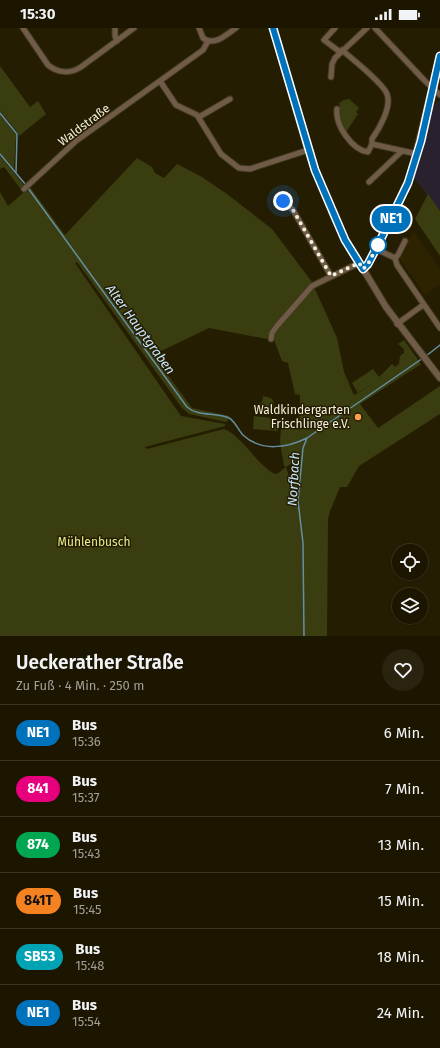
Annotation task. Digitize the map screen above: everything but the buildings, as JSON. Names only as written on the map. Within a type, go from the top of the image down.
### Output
[{"type":"street","points":[[23,28],[48,65],[58,71],[68,72],[78,69],[134,28]]},
{"type":"street","points":[[115,28],[115,36],[117,41]]},
{"type":"street","points":[[199,28],[203,38],[208,41]]},
{"type":"street","name":"Waldstraße","points":[[24,189],[76,141],[203,50],[208,41],[216,41],[236,28]]},
{"type":"street","points":[[273,28],[308,150],[334,216],[359,263],[397,324],[440,378]]},
{"type":"street","points":[[335,28],[324,40],[341,51],[381,86],[387,96],[387,108],[380,126],[372,139],[372,144],[369,151],[367,152],[358,149],[351,142],[339,123],[337,109]]},
{"type":"street","points":[[332,77],[333,62],[341,51],[367,28]]},
{"type":"street","points":[[375,28],[440,95]]},
{"type":"street","points":[[363,269],[368,264],[405,191],[417,154],[440,56]]},
{"type":"street","points":[[160,81],[177,106],[193,112],[199,117],[221,154],[229,162],[241,169],[250,168],[308,150]]},
{"type":"street","points":[[199,117],[230,99]]},
{"type":"street","points":[[372,144],[417,154]]},
{"type":"street","points":[[369,182],[402,151]]},
{"type":"street","points":[[280,198],[293,210],[331,276]]},
{"type":"street","points":[[395,258],[398,256],[405,241]]},
{"type":"street","points":[[376,248],[395,258],[397,265],[440,328]]},
{"type":"street","points":[[271,339],[272,333],[277,326],[312,286],[359,263]]},
{"type":"street","points":[[397,324],[423,305]]},
{"type":"shaded area","points":[[438,101],[440,101],[440,211],[413,177],[433,107]]},
{"type":"shaded area","points":[[413,231],[440,269],[440,284],[425,295],[400,259]]},
{"type":"green space","points":[[0,66],[30,107],[38,101],[46,114],[19,136],[0,111]]},
{"type":"green space","points":[[349,99],[359,108],[356,112],[358,114],[346,132],[338,114],[340,109],[339,103]]},
{"type":"green space","points":[[0,114],[16,134],[14,170],[0,153]]},
{"type":"green space","points":[[0,156],[25,186],[20,188],[4,167],[0,169]]},
{"type":"green space","name":"Mühlenbusch","points":[[137,158],[152,167],[155,173],[164,178],[177,164],[202,177],[227,194],[272,229],[312,282],[271,329],[267,339],[209,328],[153,355],[192,408],[229,416],[226,422],[189,414],[182,408],[77,262],[75,263],[181,416],[225,424],[225,426],[145,447],[147,449],[224,429],[238,438],[271,472],[277,474],[286,467],[284,466],[280,442],[281,428],[299,426],[300,395],[295,394],[288,363],[282,361],[273,337],[274,333],[314,287],[337,338],[344,372],[354,395],[358,393],[352,383],[373,369],[379,377],[392,364],[395,367],[399,364],[400,356],[404,353],[404,349],[398,344],[404,340],[421,364],[360,404],[378,428],[440,386],[440,414],[359,466],[347,487],[340,487],[328,520],[327,636],[0,636],[0,192],[8,206],[30,187],[65,235]],"holes":[[[295,461],[297,473],[292,487],[286,467]]]},
{"type":"green space","points":[[428,194],[440,211],[440,256],[415,219]]},
{"type":"green space","points":[[263,396],[271,398],[274,402],[273,410],[268,414],[259,413],[255,410],[254,406],[262,402]]},
{"type":"green space","points":[[254,416],[279,419],[278,431],[253,429]]},
{"type":"waterway","points":[[0,113],[17,134],[16,173]]},
{"type":"waterway","name":"Alter Hauptgraben","points":[[0,154],[26,185]]},
{"type":"waterway","name":"Alter Hauptgraben","points":[[28,188],[187,407],[196,412],[229,418],[243,435],[258,444],[274,447],[283,446],[307,438]]},
{"type":"waterway","name":"Norfbach","points":[[426,356],[440,345]]},
{"type":"waterway","name":"Norfbach","points":[[304,636],[303,543],[298,501],[303,448],[307,438],[423,358]]},
{"type":"bus line","name":"NE1","points":[[273,28],[275,39],[315,170],[345,240],[363,269],[367,266],[378,245],[402,199],[408,183],[421,141],[440,56]]},
{"type":"place","name":"Waldkindergarten Frischlinge e.V.","points":[[358,417]]},
{"type":"route","points":[[283,201],[293,210],[331,276],[359,263],[363,269],[367,266],[378,245]]}]
